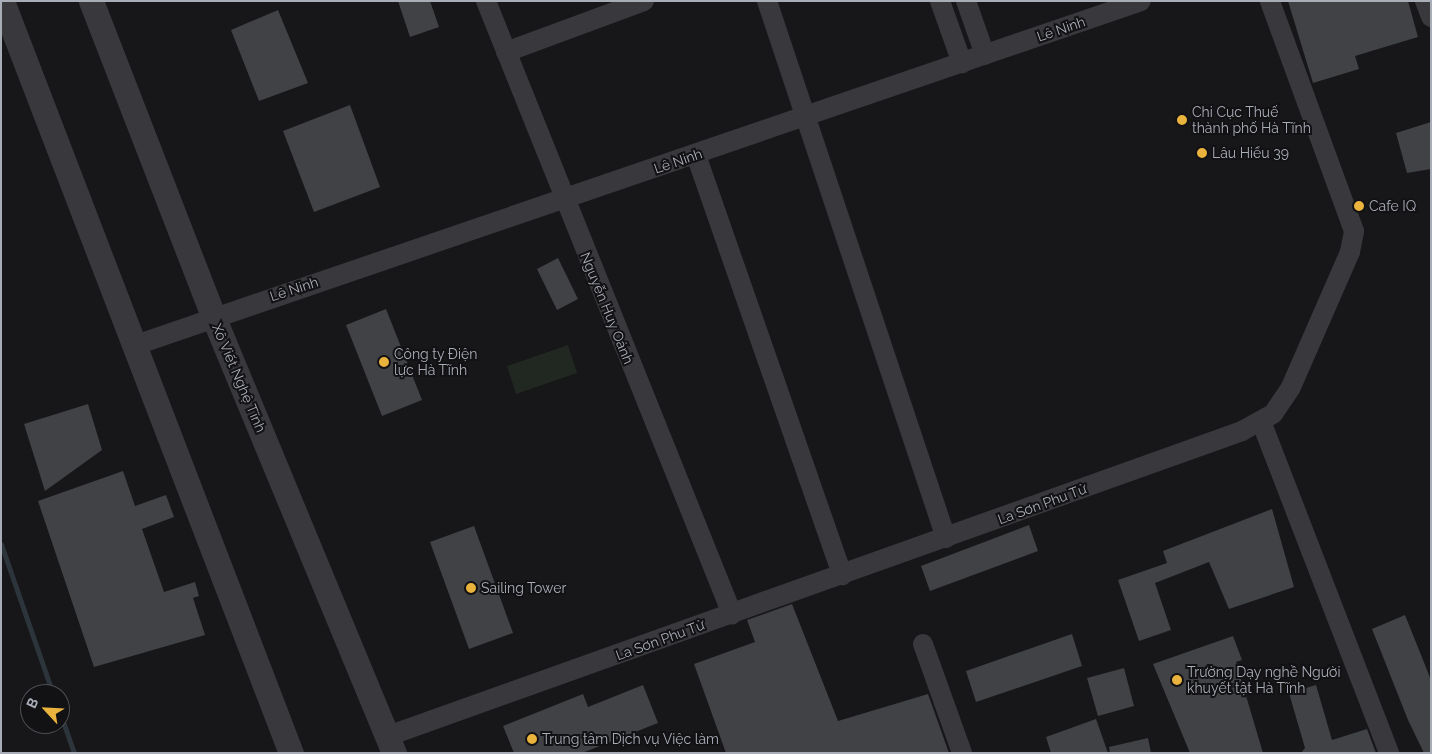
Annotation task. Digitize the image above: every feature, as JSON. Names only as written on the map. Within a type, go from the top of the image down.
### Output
[{"type":"street","points":[[2,1],[291,753]]},
{"type":"street","name":"Xô Viết Nghệ Tĩnh","points":[[91,1],[213,316],[391,745]]},
{"type":"street","name":"Nguyễn Huy Oánh","points":[[486,1],[563,200],[732,614]]},
{"type":"street","points":[[767,1],[804,117],[946,538]]},
{"type":"street","points":[[940,1],[962,63]]},
{"type":"street","points":[[966,1],[985,55]]},
{"type":"street","name":"Lê Ninh","points":[[133,346],[213,316],[696,155],[1141,1]]},
{"type":"street","name":"La Sơn Phu Tử","points":[[391,745],[732,614],[946,538],[1261,421],[1273,414],[1291,387],[1350,252],[1354,231],[1270,1]]},
{"type":"street","points":[[1425,1],[1431,17]]},
{"type":"street","points":[[506,52],[638,2]]},
{"type":"street","points":[[696,155],[842,575]]},
{"type":"street","points":[[1261,421],[1389,753]]},
{"type":"street","points":[[923,644],[962,753]]},
{"type":"shaded area","points":[[568,345],[577,373],[516,394],[507,366]]},
{"type":"building","points":[[398,1],[430,1],[439,27],[410,37]]},
{"type":"building","points":[[1288,1],[1408,1],[1418,37],[1355,56],[1359,69],[1313,83]]},
{"type":"building","points":[[278,10],[308,83],[259,101],[231,30]]},
{"type":"building","points":[[350,105],[380,187],[314,212],[283,131]]},
{"type":"building","points":[[1431,122],[1431,169],[1407,173],[1396,133]]},
{"type":"building","points":[[558,258],[578,299],[557,310],[537,269]]},
{"type":"building","name":"Công ty Điện lực Hà Tĩnh","points":[[386,309],[422,400],[382,416],[346,325]]},
{"type":"building","points":[[88,404],[102,450],[45,491],[24,424]]},
{"type":"building","points":[[123,471],[135,506],[166,495],[174,517],[142,529],[164,592],[195,582],[199,596],[193,598],[205,635],[94,667],[38,501]]},
{"type":"building","points":[[1272,509],[1294,587],[1229,609],[1209,562],[1155,583],[1171,630],[1139,641],[1118,580],[1167,563],[1163,551]]},
{"type":"building","points":[[1029,525],[1038,551],[930,591],[921,566]]},
{"type":"building","name":"Sailing Tower","points":[[474,526],[513,633],[469,649],[430,542]]},
{"type":"building","points":[[792,604],[838,721],[928,694],[949,753],[726,753],[694,664],[755,642],[747,620]]},
{"type":"building","points":[[1405,615],[1431,680],[1431,753],[1424,753],[1408,720],[1372,629]]},
{"type":"building","points":[[1072,634],[1082,666],[976,702],[966,671]]},
{"type":"building","points":[[1233,636],[1242,660],[1236,662],[1263,753],[1190,753],[1153,664]]},
{"type":"building","points":[[1124,668],[1134,706],[1098,716],[1087,678]]},
{"type":"building","points":[[643,685],[658,723],[582,753],[514,753],[503,726],[583,694],[588,707]]},
{"type":"building","points":[[1316,685],[1332,740],[1367,729],[1376,753],[1301,753],[1305,748],[1289,693]]},
{"type":"building","points":[[1096,719],[1108,753],[1051,753],[1046,737]]},
{"type":"building","points":[[1148,738],[1151,753],[1110,753],[1109,747]]},
{"type":"waterway","points":[[1,544],[50,684]]},
{"type":"waterway","points":[[67,734],[74,753]]},
{"type":"place","name":"Chi Cục Thuế thành phố Hà Tĩnh","points":[[1182,120]]},
{"type":"place","name":"Lâu Hiểu 39","points":[[1202,153]]},
{"type":"place","name":"Cafe IQ","points":[[1359,206]]},
{"type":"place","name":"Công ty Điện lực Hà Tĩnh","points":[[384,362]]},
{"type":"place","name":"Sailing Tower","points":[[471,588]]},
{"type":"place","name":"Trường Dạy nghề Người khuyết tật Hà Tĩnh","points":[[1177,680]]},
{"type":"place","name":"Trung tâm Dịch vụ Việc làm","points":[[532,739]]}]
